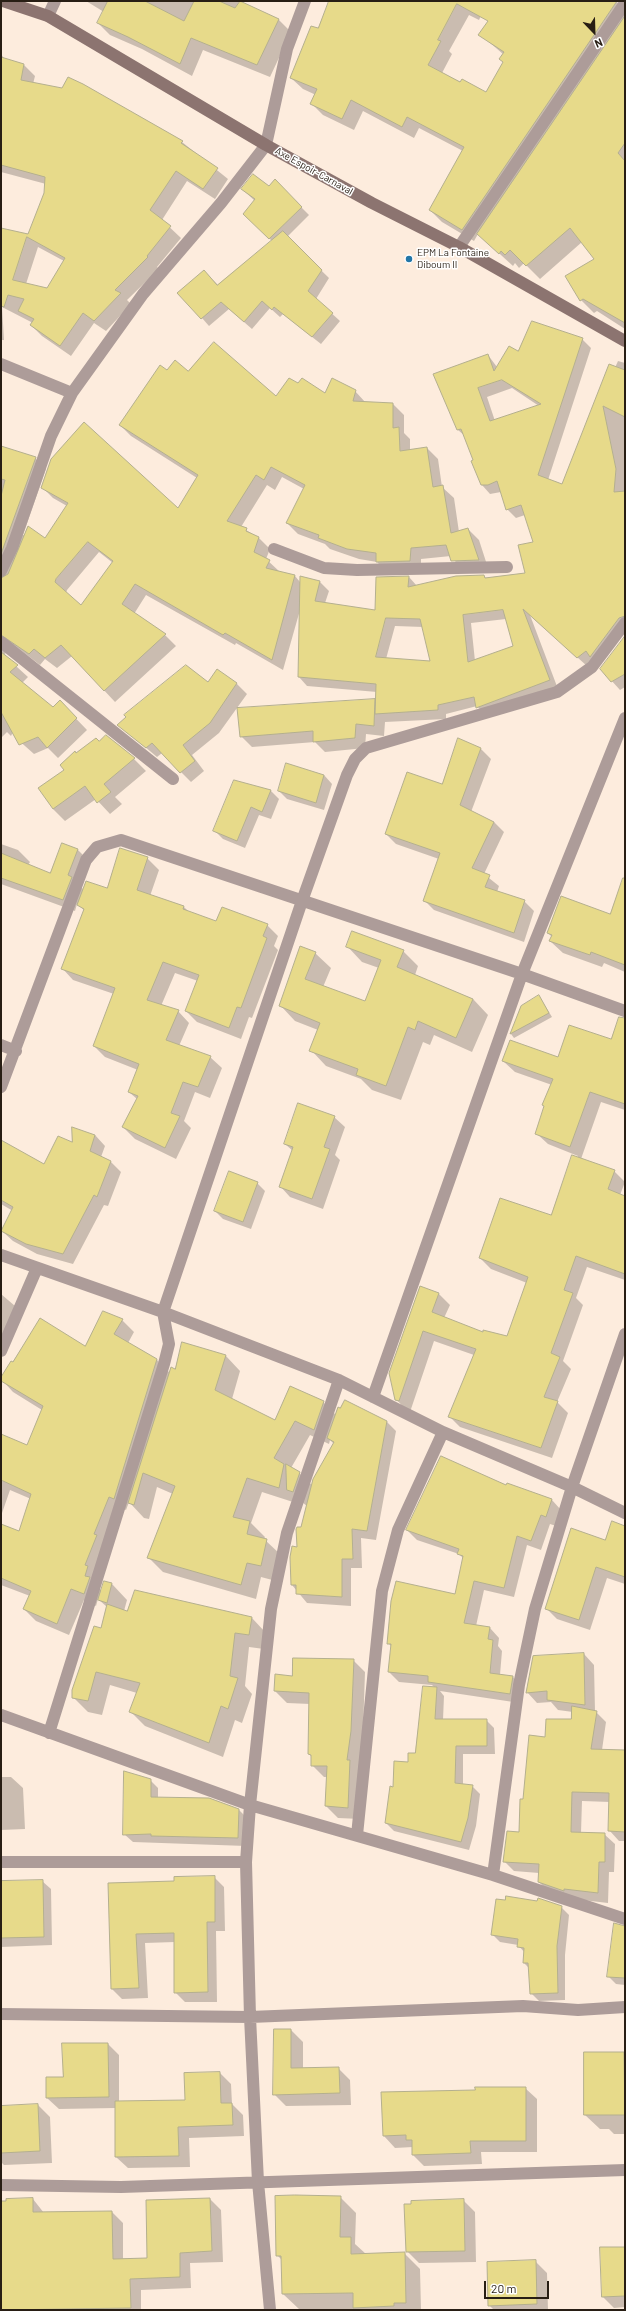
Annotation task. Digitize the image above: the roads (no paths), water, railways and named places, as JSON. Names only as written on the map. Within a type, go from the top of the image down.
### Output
[{"type":"street","name":"Axe Espoir-Carnaval","points":[[3,1],[48,16],[266,144],[372,203],[459,247],[625,341]]},
{"type":"street","points":[[48,16],[55,1]]},
{"type":"street","points":[[1,571],[12,548],[52,436],[72,393],[143,294],[221,204],[266,144],[287,49],[305,1]]},
{"type":"street","points":[[459,247],[625,4]]},
{"type":"street","points":[[1,364],[72,393]]},
{"type":"street","points":[[274,550],[324,568],[357,570],[507,567]]},
{"type":"street","points":[[48,1733],[164,1364],[169,1344],[163,1312],[302,901],[347,775],[355,759],[366,748],[557,692],[592,667],[625,623]]},
{"type":"street","points":[[1,642],[173,779]]},
{"type":"street","points":[[373,1397],[522,974],[625,718]]},
{"type":"street","points":[[1,1087],[16,1051],[86,860],[97,847],[121,840],[522,974],[625,1011]]},
{"type":"street","points":[[1,1045],[16,1051]]},
{"type":"street","points":[[1,1255],[163,1312],[339,1380],[443,1432],[572,1487],[625,1514]]},
{"type":"street","points":[[1,1351],[36,1268]]},
{"type":"street","points":[[492,1875],[519,1685],[535,1609],[572,1487],[625,1334]]},
{"type":"street","points":[[270,2310],[258,2182],[250,2017],[246,1862],[250,1805],[271,1609],[287,1533],[339,1380]]},
{"type":"street","points":[[357,1835],[382,1591],[398,1530],[443,1432]]},
{"type":"street","points":[[1,1715],[250,1805],[492,1875],[625,1919]]},
{"type":"street","points":[[1,1862],[246,1862]]},
{"type":"street","points":[[1,2014],[250,2017],[524,2006],[578,2010],[625,2007]]},
{"type":"street","points":[[1,2185],[121,2187],[625,2170]]},
{"type":"place","name":"EPM La Fontaine Diboum II","points":[[409,259]]}]
